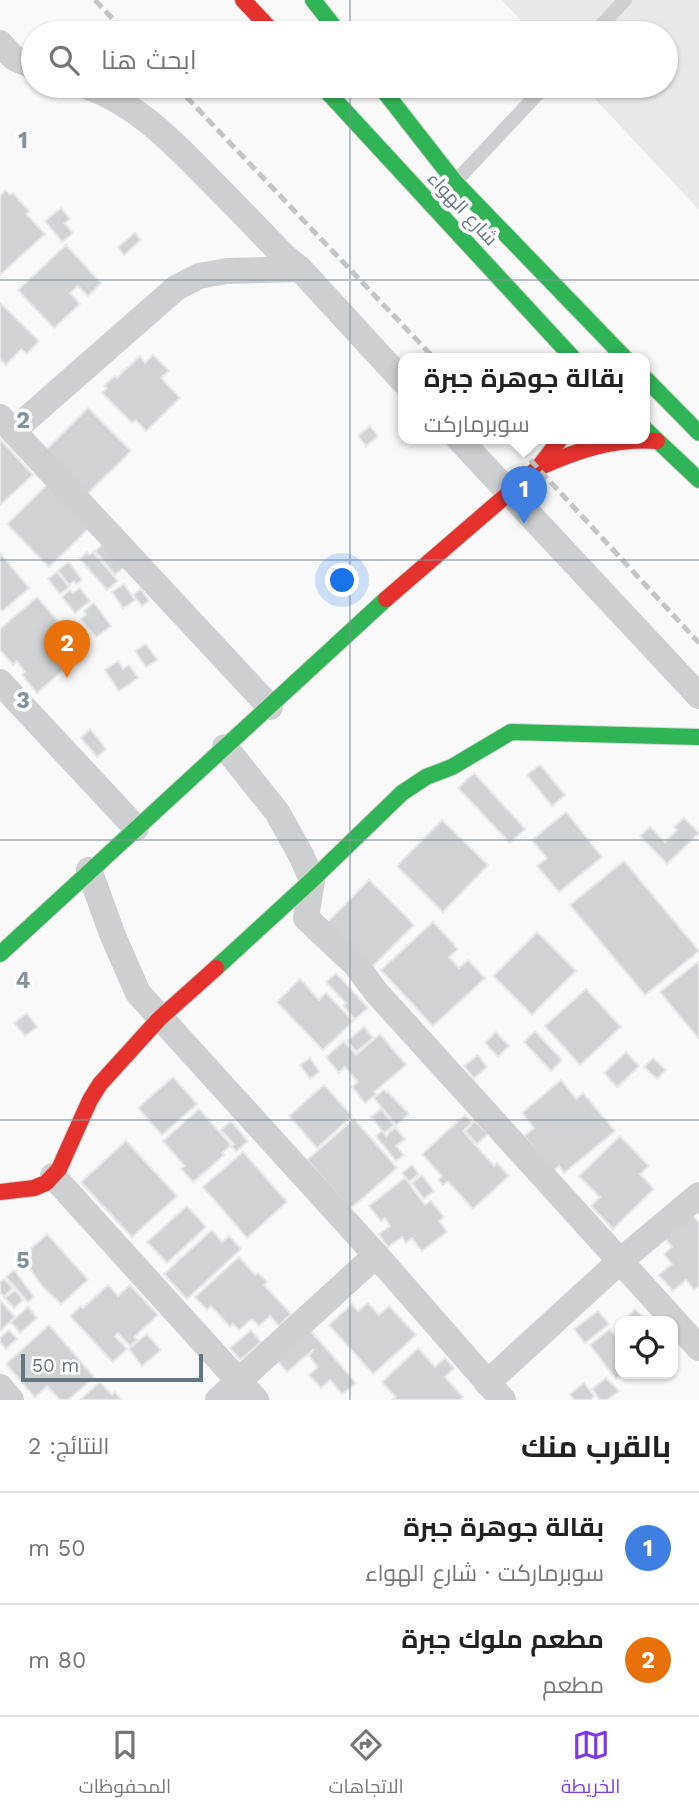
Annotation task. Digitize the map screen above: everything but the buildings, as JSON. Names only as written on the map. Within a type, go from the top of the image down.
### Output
[{"type":"main road","points":[[243,0],[263,21]]},
{"type":"main road","points":[[313,0],[329,21]]},
{"type":"main road","name":"شارع الهواء","points":[[333,98],[561,351]]},
{"type":"main road","name":"شارع الهواء","points":[[389,98],[455,183],[620,353]]},
{"type":"main road","points":[[650,383],[699,433]]},
{"type":"main road","points":[[650,434],[699,480]]},
{"type":"main road","points":[[650,441],[657,441]]},
{"type":"main road","points":[[3,945],[270,707],[347,633],[538,468],[556,444]]},
{"type":"main road","points":[[538,468],[594,444]]},
{"type":"main road","points":[[0,1192],[34,1188],[46,1183],[59,1169],[100,1084],[159,1019],[312,880],[402,793],[426,777],[452,767],[511,732],[699,737]]},
{"type":"street","points":[[112,98],[147,120],[176,145],[285,257],[300,269],[398,375]]},
{"type":"street","points":[[270,707],[7,424],[176,288],[199,276],[226,271],[300,269]]},
{"type":"street","points":[[464,444],[699,696]]},
{"type":"street","points":[[0,682],[136,828]]},
{"type":"street","points":[[225,747],[290,832],[312,880],[306,918],[356,965],[376,992],[699,1348]]},
{"type":"street","points":[[89,870],[138,993],[376,1255],[495,1391],[619,1262],[699,1195]]},
{"type":"street","points":[[53,1176],[247,1391]]},
{"type":"street","points":[[218,1400],[247,1391],[376,1255]]},
{"type":"street","points":[[0,1387],[11,1400]]},
{"type":"lane","points":[[605,21],[625,0]]},
{"type":"lane","points":[[455,183],[534,98]]},
{"type":"shaded area","points":[[502,0],[699,0],[699,210],[594,98],[678,98],[678,21],[522,21]]},
{"type":"railway","points":[[95,0],[115,21]]},
{"type":"railway","points":[[187,98],[429,353]]},
{"type":"railway","points":[[516,444],[699,643]]},
{"type":"traffic: fast","points":[[313,0],[330,21]]},
{"type":"traffic: fast","points":[[333,98],[568,353]]},
{"type":"traffic: fast","points":[[389,98],[455,182],[620,353]]},
{"type":"traffic: fast","points":[[650,383],[699,433]]},
{"type":"traffic: fast","points":[[650,434],[699,480]]},
{"type":"traffic: fast","points":[[0,954],[386,599]]},
{"type":"traffic: fast","points":[[216,968],[402,793],[426,777],[452,767],[511,732],[699,737]]},
{"type":"traffic: jam","points":[[243,0],[263,21]]},
{"type":"traffic: jam","points":[[650,441],[657,441]]},
{"type":"traffic: jam","points":[[386,599],[538,468],[556,444]]},
{"type":"traffic: jam","points":[[538,468],[607,444]]},
{"type":"traffic: jam","points":[[0,1192],[34,1188],[46,1183],[59,1169],[100,1084],[159,1019],[216,968]]},
{"type":"place","name":"بقالة جوهرة جبرة","points":[[524,524]]},
{"type":"place","name":"مطعم ملوك جبرة","points":[[67,678]]}]
